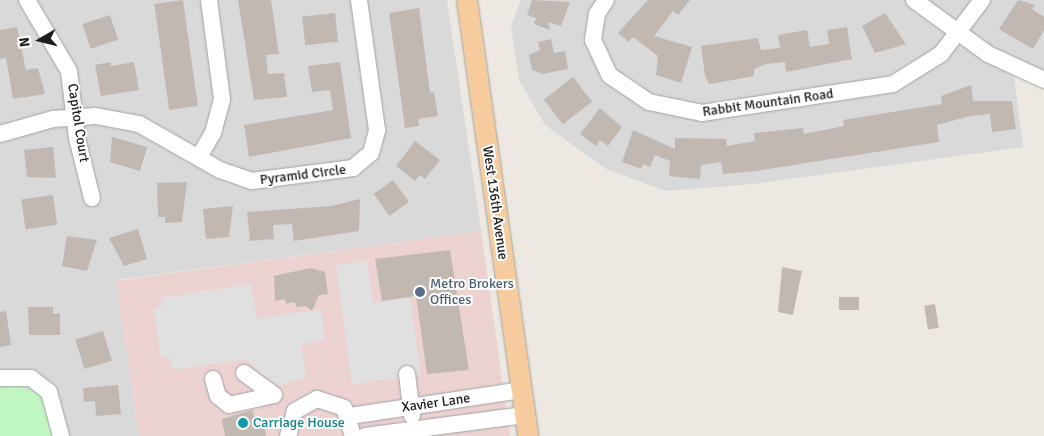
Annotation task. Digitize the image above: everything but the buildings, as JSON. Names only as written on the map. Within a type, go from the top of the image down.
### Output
[{"type":"main road","name":"West 136th Avenue","points":[[466,0],[528,436]]},
{"type":"street","name":"Capitol Court","points":[[27,0],[69,71],[75,116],[92,198]]},
{"type":"street","points":[[199,157],[213,133],[222,99],[209,0]]},
{"type":"street","name":"Pyramid Circle","points":[[75,116],[139,124],[235,177],[268,182],[340,172],[363,162],[376,142],[377,130],[359,0]]},
{"type":"street","name":"Rabbit Mountain Road","points":[[606,0],[593,27],[601,64],[649,102],[683,112],[893,84],[927,67],[958,33],[982,0]]},
{"type":"street","points":[[914,0],[988,54],[1044,80]]},
{"type":"street","points":[[0,134],[75,116]]},
{"type":"street","points":[[213,380],[218,396],[230,405],[274,395],[244,373]]},
{"type":"street","points":[[407,374],[415,433]]},
{"type":"street","points":[[0,378],[19,376],[45,377],[54,400],[61,436]]},
{"type":"street","name":"Xavier Lane","points":[[350,416],[521,390]]},
{"type":"street","points":[[288,436],[295,411],[308,401],[336,402],[350,416],[354,436]]},
{"type":"street","name":"Xavier Lane","points":[[365,436],[415,433],[525,415]]},
{"type":"shaded area","points":[[0,0],[447,0],[481,231],[116,280],[139,436],[0,436]]},
{"type":"shaded area","points":[[521,0],[1044,0],[1044,73],[1012,60],[1023,147],[753,184],[666,191],[606,169],[545,125],[519,80],[511,26]]},
{"type":"shaded area","points":[[481,231],[510,436],[139,436],[115,281]]},
{"type":"shaded area","points":[[367,261],[373,303],[410,298],[421,375],[352,384],[336,265]]},
{"type":"shaded area","points":[[251,284],[257,319],[321,309],[325,340],[301,344],[306,378],[276,386],[245,359],[172,370],[170,357],[161,358],[154,309],[162,307],[161,298]]},
{"type":"green space","points":[[18,385],[42,396],[52,436],[0,436],[0,388]]},
{"type":"place","name":"Metro Brokers Offices","points":[[420,292]]},
{"type":"place","name":"Carriage House","points":[[243,423]]}]
